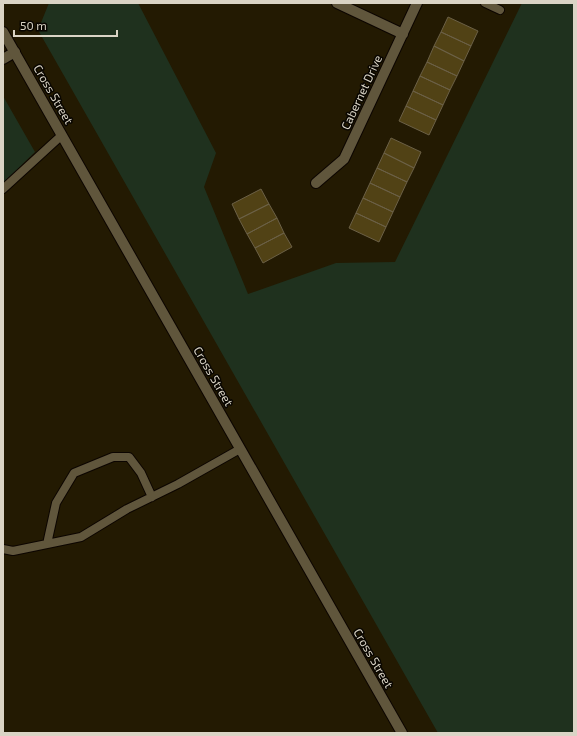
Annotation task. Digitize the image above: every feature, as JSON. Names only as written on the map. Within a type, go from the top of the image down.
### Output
[{"type":"main road","points":[[337,3],[403,34]]},
{"type":"main road","name":"Cabernet Drive","points":[[316,183],[344,159],[417,3]]},
{"type":"main road","name":"Cross Street","points":[[3,32],[402,733]]},
{"type":"main road","points":[[3,59],[15,52]]},
{"type":"lane","points":[[485,3],[500,10]]},
{"type":"lane","points":[[3,189],[62,135]]},
{"type":"lane","points":[[3,549],[14,551],[81,537],[127,509],[178,484],[240,449]]},
{"type":"lane","points":[[47,544],[56,503],[74,473],[112,458],[129,457],[141,473],[152,497]]},
{"type":"green space","points":[[49,3],[138,3],[216,153],[204,187],[248,294],[336,263],[395,262],[522,3],[574,3],[574,733],[438,733],[38,30]]},
{"type":"green space","points":[[3,96],[35,152],[3,183]]},
{"type":"building","points":[[448,17],[478,31],[471,46],[441,32]]},
{"type":"building","points":[[441,32],[471,46],[464,61],[434,46]]},
{"type":"building","points":[[434,46],[464,61],[457,76],[427,62]]},
{"type":"building","points":[[427,62],[457,76],[450,90],[420,76]]},
{"type":"building","points":[[420,76],[450,90],[443,105],[413,91]]},
{"type":"building","points":[[413,91],[443,105],[436,120],[406,106]]},
{"type":"building","points":[[406,106],[436,120],[429,135],[399,121]]},
{"type":"building","points":[[391,138],[421,152],[414,168],[384,153]]},
{"type":"building","points":[[384,153],[414,168],[407,182],[377,168]]},
{"type":"building","points":[[377,168],[407,182],[400,197],[370,183]]},
{"type":"building","points":[[370,183],[400,197],[393,212],[363,198]]},
{"type":"building","points":[[261,189],[269,204],[239,219],[232,204]]},
{"type":"building","points":[[363,198],[393,212],[386,227],[356,213]]},
{"type":"building","points":[[269,204],[277,218],[247,234],[239,219]]},
{"type":"building","points":[[356,213],[386,227],[379,242],[349,228]]},
{"type":"building","points":[[277,218],[284,233],[255,248],[247,234]]},
{"type":"building","points":[[284,233],[292,247],[263,263],[255,248]]}]
